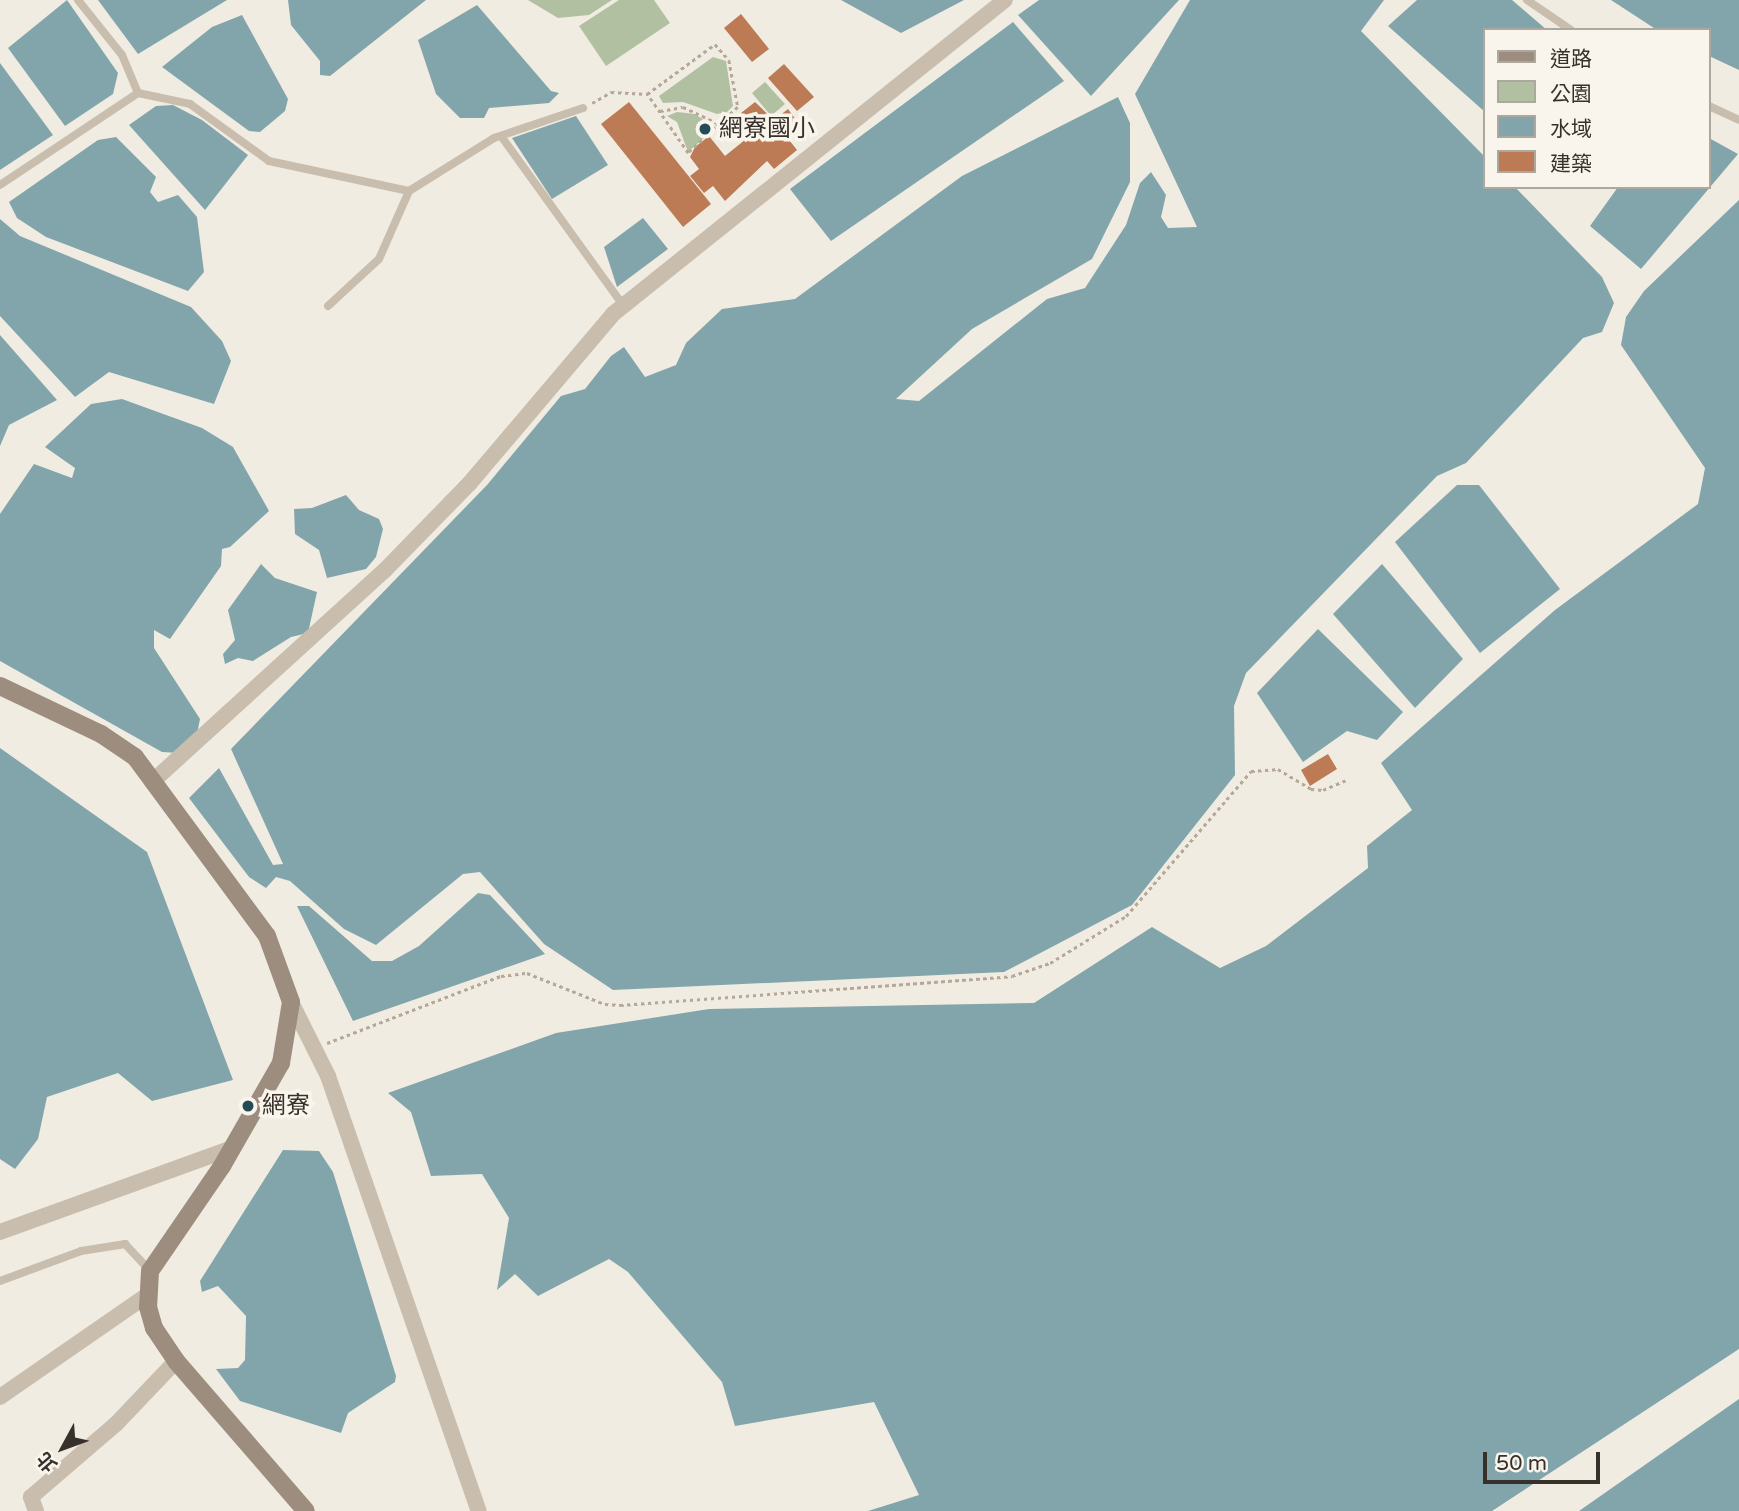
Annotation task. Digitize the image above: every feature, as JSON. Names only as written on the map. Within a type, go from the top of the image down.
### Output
[{"type":"main road","points":[[0,686],[101,734],[135,757],[268,936],[291,1002],[281,1063],[232,1149],[150,1271],[149,1294],[154,1328],[176,1362],[306,1511]]},
{"type":"street","points":[[152,782],[384,571],[469,484],[524,413],[623,305],[1005,0]]},
{"type":"street","points":[[291,1002],[315,1047],[479,1511]]},
{"type":"street","points":[[0,1232],[232,1149]]},
{"type":"street","points":[[0,1397],[149,1294]]},
{"type":"street","points":[[36,1511],[31,1497],[116,1424],[176,1362]]},
{"type":"lane","points":[[78,0],[122,55],[138,93]]},
{"type":"lane","points":[[1527,0],[1568,28]]},
{"type":"lane","points":[[0,186],[138,93],[190,104],[269,161],[409,191]]},
{"type":"lane","points":[[1711,107],[1739,120]]},
{"type":"lane","points":[[328,306],[379,259],[409,191],[500,136],[583,108]]},
{"type":"lane","points":[[500,136],[623,305]]},
{"type":"lane","points":[[0,1281],[81,1251],[125,1244],[150,1271]]},
{"type":"path","points":[[583,108],[611,92],[647,94],[715,44],[729,60],[738,107],[688,153],[647,94]]},
{"type":"path","points":[[660,111],[683,107],[718,123]]},
{"type":"path","points":[[315,1047],[500,976],[527,973],[605,1004],[620,1005],[1013,976],[1050,963],[1126,916],[1251,771],[1278,769],[1311,789],[1323,790],[1346,780]]},
{"type":"green space","points":[[528,0],[612,0],[589,15],[558,18]]},
{"type":"green space","points":[[619,0],[654,0],[670,23],[606,66],[579,26]]},
{"type":"green space","points":[[713,57],[726,61],[733,106],[727,112],[717,114],[683,102],[663,103],[659,96]]},
{"type":"green space","points":[[765,82],[785,104],[771,116],[752,93]]},
{"type":"green space","points":[[677,112],[695,114],[709,124],[711,132],[688,152],[677,122],[667,116]]},
{"type":"water","points":[[67,0],[118,73],[113,94],[65,126],[8,48]]},
{"type":"water","points":[[98,0],[227,0],[138,54]]},
{"type":"water","points":[[288,0],[426,0],[330,76],[320,75],[320,61],[291,25]]},
{"type":"water","points":[[841,0],[964,0],[901,33]]},
{"type":"water","points":[[1039,0],[1179,0],[1091,96],[1018,15]]},
{"type":"water","points":[[1190,0],[1384,0],[1361,31],[1484,156],[1484,189],[1517,189],[1602,277],[1614,303],[1602,332],[1583,338],[1466,463],[1437,476],[1246,673],[1234,706],[1235,775],[1132,905],[1004,972],[613,990],[544,944],[480,872],[463,874],[376,945],[344,929],[290,881],[276,877],[266,888],[249,877],[189,798],[219,768],[273,865],[283,864],[231,749],[487,485],[561,396],[585,389],[611,356],[624,347],[645,377],[676,365],[686,343],[722,309],[795,299],[962,176],[1118,97],[1130,123],[1130,182],[1092,259],[972,329],[896,399],[919,401],[1047,299],[1085,288],[1126,225],[1140,183],[1151,172],[1166,195],[1161,217],[1168,228],[1197,227],[1135,94]]},
{"type":"water","points":[[1417,0],[1512,0],[1545,28],[1484,28],[1484,111],[1388,26]]},
{"type":"water","points":[[1611,0],[1739,0],[1739,70],[1711,57],[1711,28],[1654,28]]},
{"type":"water","points":[[477,5],[551,91],[559,93],[549,103],[489,108],[484,118],[460,118],[436,94],[418,40]]},
{"type":"water","points":[[242,15],[288,99],[285,111],[260,132],[249,131],[162,67],[212,27]]},
{"type":"water","points":[[1013,22],[1064,81],[831,241],[790,189]]},
{"type":"water","points":[[0,63],[53,135],[0,170]]},
{"type":"water","points":[[173,105],[202,120],[248,155],[205,210],[129,125],[156,106]]},
{"type":"water","points":[[576,116],[608,165],[552,199],[512,138]]},
{"type":"water","points":[[116,137],[156,177],[150,192],[158,202],[178,195],[197,217],[204,272],[188,291],[46,237],[17,218],[9,202],[98,140]]},
{"type":"water","points":[[1711,139],[1738,154],[1711,186]]},
{"type":"water","points":[[1617,189],[1708,189],[1641,269],[1590,226]]},
{"type":"water","points":[[1739,200],[1739,1349],[1492,1511],[868,1511],[919,1495],[874,1402],[735,1426],[722,1382],[628,1272],[609,1259],[538,1296],[515,1274],[497,1290],[509,1218],[482,1174],[431,1176],[411,1112],[388,1093],[556,1033],[709,1009],[1034,1003],[1152,927],[1220,968],[1266,946],[1368,868],[1367,846],[1412,810],[1381,763],[1555,610],[1698,504],[1705,468],[1621,345],[1626,317],[1644,291]]},
{"type":"water","points":[[643,218],[668,249],[617,287],[604,247]]},
{"type":"water","points":[[0,219],[20,236],[191,307],[222,341],[231,361],[214,404],[109,372],[75,397],[0,316]]},
{"type":"water","points":[[0,335],[57,400],[9,425],[0,446]]},
{"type":"water","points":[[122,399],[202,428],[233,447],[269,511],[230,547],[222,549],[221,566],[170,639],[154,630],[154,648],[200,719],[197,734],[179,753],[162,752],[0,661],[0,514],[34,464],[72,478],[75,468],[45,447],[91,404]]},
{"type":"water","points":[[1457,485],[1479,485],[1560,589],[1480,653],[1395,542]]},
{"type":"water","points":[[346,495],[359,510],[379,519],[383,529],[376,557],[366,569],[327,578],[319,550],[295,534],[294,509],[312,508]]},
{"type":"water","points":[[261,564],[275,578],[317,592],[308,633],[291,637],[253,661],[238,658],[225,664],[223,654],[235,640],[228,610]]},
{"type":"water","points":[[1382,564],[1463,659],[1415,708],[1333,614]]},
{"type":"water","points":[[1318,629],[1403,712],[1377,740],[1347,731],[1303,762],[1257,693]]},
{"type":"water","points":[[0,748],[147,852],[233,1080],[152,1101],[118,1073],[47,1097],[38,1139],[15,1169],[0,1159]]},
{"type":"water","points":[[478,893],[490,895],[545,954],[353,1021],[297,906],[309,906],[372,961],[392,961],[419,946]]},
{"type":"water","points":[[283,1150],[319,1151],[333,1172],[396,1376],[395,1382],[348,1413],[341,1433],[240,1401],[216,1369],[238,1368],[245,1360],[246,1316],[218,1286],[202,1292],[200,1281]]},
{"type":"water","points":[[1739,1399],[1739,1511],[1579,1511]]},
{"type":"building","points":[[741,14],[769,49],[752,62],[724,28]]},
{"type":"building","points":[[784,64],[814,97],[797,111],[768,78]]},
{"type":"building","points":[[629,102],[711,204],[683,227],[601,124]]},
{"type":"building","points":[[755,102],[774,120],[788,109],[796,120],[782,131],[797,150],[774,169],[767,161],[725,201],[713,186],[704,193],[690,176],[699,169],[690,157],[695,147],[709,136],[725,156],[756,131],[741,113]]},
{"type":"building","points":[[1328,754],[1337,769],[1310,786],[1301,770]]},
{"type":"place","name":"網寮國小","points":[[705,129]]},
{"type":"place","name":"網寮","points":[[248,1106]]}]
